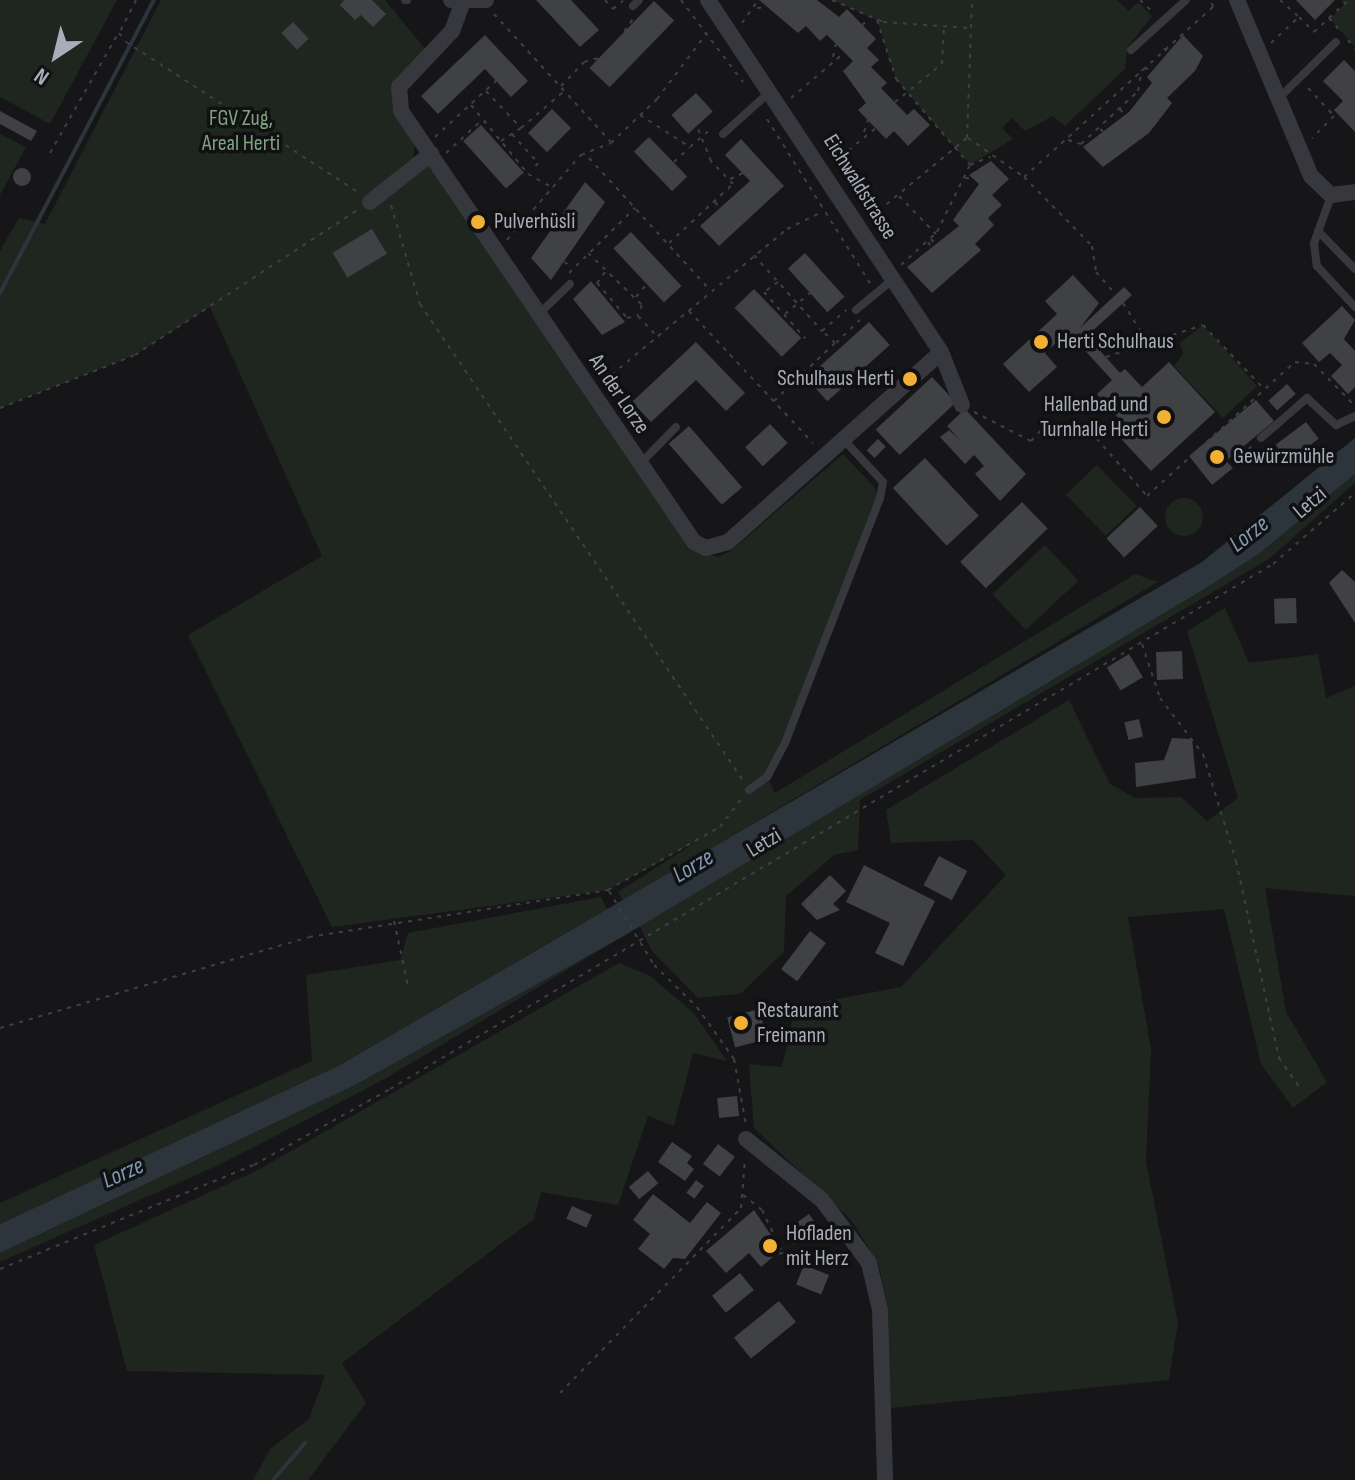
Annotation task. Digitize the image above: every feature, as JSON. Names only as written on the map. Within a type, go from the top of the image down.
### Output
[{"type":"street","name":"Eichwaldstrasse","points":[[708,0],[941,352],[962,402]]},
{"type":"street","points":[[1237,0],[1278,99],[1325,191],[1355,192]]},
{"type":"street","points":[[457,2],[485,1]]},
{"type":"street","name":"An der Lorze","points":[[457,2],[452,31],[399,87],[401,111],[694,542],[706,548],[728,542],[941,352]]},
{"type":"street","points":[[370,202],[385,194],[431,154]]},
{"type":"street","points":[[746,1139],[822,1200],[869,1263],[880,1310],[885,1480]]},
{"type":"lane","points":[[1131,50],[1186,0]]},
{"type":"lane","points":[[1278,99],[1336,42]]},
{"type":"lane","points":[[723,134],[768,93]]},
{"type":"lane","points":[[1325,191],[1318,231],[1317,266],[1355,307]]},
{"type":"lane","points":[[1318,231],[1355,269]]},
{"type":"lane","points":[[856,306],[888,276]]},
{"type":"lane","points":[[539,314],[570,284]]},
{"type":"lane","points":[[1261,438],[1307,398],[1336,425],[1355,416]]},
{"type":"lane","points":[[640,464],[676,427]]},
{"type":"lane","points":[[749,790],[767,777],[785,743],[880,498],[883,482],[843,439]]},
{"type":"path","points":[[50,153],[136,0]]},
{"type":"path","points":[[605,0],[613,9],[624,0]]},
{"type":"path","points":[[681,0],[745,85],[754,82],[768,93],[773,111],[767,120],[871,284],[888,276]]},
{"type":"path","points":[[738,26],[756,8],[758,0]]},
{"type":"path","points":[[832,0],[877,20],[971,28]]},
{"type":"path","points":[[864,223],[967,138],[972,0]]},
{"type":"path","points":[[1140,0],[1157,17]]},
{"type":"path","points":[[1024,177],[1068,140],[1163,47],[1213,7],[1211,0]]},
{"type":"path","points":[[1280,0],[1314,32],[1348,0]]},
{"type":"path","points":[[485,1],[611,143]]},
{"type":"path","points":[[607,56],[638,4]]},
{"type":"path","points":[[756,8],[766,7]]},
{"type":"path","points":[[1267,47],[1299,17]]},
{"type":"path","points":[[862,25],[870,18]]},
{"type":"path","points":[[877,20],[907,92],[970,165]]},
{"type":"path","points":[[895,102],[942,64],[944,26]]},
{"type":"path","points":[[588,157],[611,143],[640,115],[707,32]]},
{"type":"path","points":[[0,408],[135,355],[370,202],[134,48],[119,33]]},
{"type":"path","points":[[833,58],[836,44]]},
{"type":"path","points":[[1163,47],[1170,55]]},
{"type":"path","points":[[787,102],[833,58],[844,53]]},
{"type":"path","points":[[560,87],[584,62],[607,56],[613,59]]},
{"type":"path","points":[[1143,67],[1151,73]]},
{"type":"path","points":[[1068,140],[1081,144],[1138,91],[1143,67]]},
{"type":"path","points":[[1299,79],[1334,116],[1309,141]]},
{"type":"path","points":[[431,154],[471,105],[496,81]]},
{"type":"path","points":[[486,91],[521,128]]},
{"type":"path","points":[[500,142],[564,91]]},
{"type":"path","points":[[471,105],[504,149],[528,174],[538,163],[512,134]]},
{"type":"path","points":[[1120,108],[1125,115]]},
{"type":"path","points":[[640,115],[655,131],[690,147]]},
{"type":"path","points":[[431,154],[482,120]]},
{"type":"path","points":[[530,120],[535,125]]},
{"type":"path","points":[[863,133],[868,120]]},
{"type":"path","points":[[668,244],[733,184],[711,161],[697,126]]},
{"type":"path","points":[[674,162],[714,126]]},
{"type":"path","points":[[829,167],[863,133],[876,128]]},
{"type":"path","points":[[1099,128],[1106,134]]},
{"type":"path","points":[[967,138],[990,157],[1024,177],[1092,246],[1096,272],[1116,295]]},
{"type":"path","points":[[498,253],[581,155],[588,157],[709,289]]},
{"type":"path","points":[[866,293],[936,234],[970,165],[990,157]]},
{"type":"path","points":[[532,170],[551,187]]},
{"type":"path","points":[[729,180],[743,173]]},
{"type":"path","points":[[964,178],[974,179]]},
{"type":"path","points":[[0,1028],[309,937],[394,921],[608,890],[720,827],[749,790],[420,304],[385,194]]},
{"type":"path","points":[[898,195],[936,234]]},
{"type":"path","points":[[714,201],[720,208]]},
{"type":"path","points":[[603,234],[635,208]]},
{"type":"path","points":[[590,392],[689,311],[709,289],[754,255],[824,211]]},
{"type":"path","points":[[930,238],[938,247]]},
{"type":"path","points":[[927,241],[934,251]]},
{"type":"path","points":[[587,252],[642,305],[637,316]]},
{"type":"path","points":[[754,255],[835,343],[774,401]]},
{"type":"path","points":[[564,262],[574,268]]},
{"type":"path","points":[[606,270],[597,283],[627,318],[637,316]]},
{"type":"path","points":[[778,282],[764,292],[805,338]]},
{"type":"path","points":[[635,298],[646,285]]},
{"type":"path","points":[[784,315],[810,293]]},
{"type":"path","points":[[1123,303],[1150,347]]},
{"type":"path","points":[[822,331],[856,306]]},
{"type":"path","points":[[689,311],[825,455]]},
{"type":"path","points":[[637,316],[658,337]]},
{"type":"path","points":[[1106,357],[1150,347],[1203,325],[1263,388]]},
{"type":"path","points":[[846,333],[851,338]]},
{"type":"path","points":[[962,402],[984,422],[1031,441],[1047,424],[1090,431],[1147,496],[1263,388],[1305,361],[1355,406]]},
{"type":"path","points":[[812,365],[816,370]]},
{"type":"path","points":[[1233,462],[1261,438]]},
{"type":"path","name":"Letzi","points":[[0,1269],[254,1165],[640,943],[1273,564],[1355,493]]},
{"type":"path","points":[[1141,642],[1160,698],[1203,754],[1236,861],[1279,1058],[1302,1091]]},
{"type":"path","points":[[560,1393],[741,1208],[746,1139],[734,1059],[640,943],[608,890]]},
{"type":"path","points":[[394,921],[408,986]]},
{"type":"path","points":[[742,1194],[762,1210],[783,1253],[776,1254]]},
{"type":"green space","points":[[0,0],[117,0],[50,124],[0,97]]},
{"type":"green space","name":"FGV Zug, Areal Herti","points":[[161,0],[385,0],[426,50],[392,87],[415,142],[413,160],[430,163],[690,548],[718,557],[732,550],[843,454],[874,487],[880,498],[767,777],[775,793],[1135,574],[1158,582],[623,901],[618,892],[701,839],[608,890],[332,927],[188,635],[322,556],[210,307],[135,355],[0,408],[0,251],[19,218],[45,224]]},
{"type":"green space","points":[[832,0],[1117,0],[1129,11],[1138,2],[1152,16],[1127,48],[1125,69],[1065,126],[1053,116],[1025,131],[1012,118],[1002,128],[1013,139],[970,165],[896,79],[877,20]]},
{"type":"green space","points":[[1341,0],[1355,0],[1355,47],[1330,19],[1344,5]]},
{"type":"green space","points":[[0,134],[26,147],[0,195]]},
{"type":"green space","points":[[1203,325],[1257,386],[1223,418],[1174,366],[1183,354],[1180,343]]},
{"type":"green space","points":[[1097,465],[1137,506],[1106,536],[1066,495]]},
{"type":"green space","points":[[1355,474],[1355,483],[1269,559],[860,800],[858,850],[834,855],[786,896],[784,952],[740,994],[698,998],[652,951],[638,923],[1260,553]]},
{"type":"green space","points":[[1184,498],[1198,503],[1203,517],[1198,531],[1184,536],[1170,531],[1165,517],[1170,503]]},
{"type":"green space","points":[[1045,545],[1078,581],[1026,630],[992,594]]},
{"type":"green space","points":[[1225,608],[1249,663],[1318,654],[1326,698],[1355,686],[1355,896],[1265,888],[1286,1012],[1327,1082],[1293,1108],[1261,1064],[1224,909],[1128,917],[1151,1049],[1146,1161],[1178,1323],[1169,1380],[890,1408],[888,1308],[878,1263],[852,1221],[754,1128],[749,1064],[782,1067],[795,1007],[901,987],[1006,875],[973,840],[891,843],[886,810],[1069,700],[1110,784],[1135,798],[1181,797],[1207,821],[1238,798],[1187,631]]},
{"type":"green space","points":[[601,897],[607,909],[340,1065],[0,1224],[0,1203],[312,1061],[306,975],[400,960],[408,933]]},
{"type":"green space","points":[[622,937],[383,1080],[221,1164],[0,1262],[0,1253],[355,1085]]},
{"type":"green space","points":[[619,963],[650,976],[693,1012],[727,1061],[693,1053],[674,1126],[648,1116],[618,1205],[541,1192],[534,1219],[342,1363],[366,1403],[308,1480],[253,1480],[270,1449],[309,1419],[325,1375],[127,1371],[94,1245],[258,1170]]},
{"type":"water","name":"Lorze","points":[[1355,438],[1355,474],[1260,553],[1204,589],[622,937],[355,1085],[0,1253],[0,1224],[340,1065],[1202,562]]},
{"type":"building","points":[[344,0],[372,0],[386,14],[373,27],[361,15],[355,20],[340,5]]},
{"type":"building","points":[[536,0],[571,0],[599,30],[580,47]]},
{"type":"building","points":[[759,0],[817,0],[839,17],[847,9],[876,39],[867,48],[879,60],[871,67],[887,83],[881,88],[907,115],[914,109],[930,125],[908,146],[894,131],[886,139],[858,110],[866,103],[843,71],[853,61],[827,35],[820,41],[806,26],[798,33]]},
{"type":"building","points":[[1296,0],[1335,0],[1315,20]]},
{"type":"building","points":[[654,1],[674,20],[610,87],[589,68]]},
{"type":"building","points":[[293,22],[309,39],[297,50],[281,33]]},
{"type":"building","points":[[485,35],[528,81],[511,97],[485,69],[438,114],[421,96]]},
{"type":"building","points":[[1183,35],[1203,56],[1195,71],[1167,98],[1172,103],[1149,133],[1103,167],[1083,147],[1129,112],[1152,83],[1147,77]]},
{"type":"building","points":[[1344,60],[1355,71],[1355,132],[1334,110],[1343,101],[1323,81]]},
{"type":"building","points":[[696,93],[713,112],[688,134],[671,115]]},
{"type":"building","points":[[552,109],[571,128],[547,152],[528,133]]},
{"type":"building","points":[[0,111],[37,131],[31,141],[0,124]]},
{"type":"building","points":[[481,125],[524,173],[506,189],[463,141]]},
{"type":"building","points":[[649,137],[687,177],[672,191],[634,152]]},
{"type":"building","points":[[741,139],[784,186],[719,246],[700,226],[750,181],[725,155]]},
{"type":"building","points":[[991,161],[1009,179],[992,195],[1002,205],[988,218],[994,225],[975,244],[981,250],[932,293],[907,267],[959,226],[953,220],[979,184],[969,175]]},
{"type":"building","points":[[18,168],[26,168],[31,177],[29,184],[18,186],[13,181],[13,173]]},
{"type":"building","points":[[585,182],[605,202],[551,280],[531,258]]},
{"type":"building","points":[[372,229],[387,254],[348,278],[333,253]]},
{"type":"building","points":[[631,232],[681,286],[664,302],[613,248]]},
{"type":"building","points":[[805,253],[844,297],[827,312],[788,268]]},
{"type":"building","points":[[1073,275],[1099,303],[1080,328],[1124,287],[1132,295],[1087,336],[1120,373],[1125,369],[1142,387],[1169,362],[1215,412],[1151,471],[1113,430],[1122,422],[1097,394],[1112,380],[1068,332],[1045,353],[1057,367],[1029,392],[1003,364],[1057,314],[1045,301]]},
{"type":"building","points":[[591,281],[625,322],[602,335],[573,299]]},
{"type":"building","points":[[754,289],[801,338],[782,357],[735,308]]},
{"type":"building","points":[[1342,306],[1355,320],[1344,339],[1355,351],[1355,387],[1348,394],[1331,376],[1342,365],[1330,353],[1319,362],[1302,343]]},
{"type":"building","points":[[869,322],[890,345],[827,401],[807,378]]},
{"type":"building","points":[[696,342],[745,393],[726,411],[696,380],[651,422],[632,402]]},
{"type":"building","points":[[932,377],[956,403],[900,455],[876,430]]},
{"type":"building","points":[[1287,384],[1296,394],[1277,410],[1268,401]]},
{"type":"building","points":[[1256,400],[1274,421],[1226,461],[1233,468],[1212,485],[1189,456]]},
{"type":"building","points":[[965,409],[1026,474],[1000,501],[975,474],[984,466],[974,455],[965,464],[940,437],[949,430],[961,441],[947,426]]},
{"type":"building","points":[[1306,422],[1319,439],[1288,462],[1276,445]]},
{"type":"building","points":[[770,424],[788,443],[763,466],[745,447]]},
{"type":"building","points":[[689,426],[742,487],[722,505],[669,444]]},
{"type":"building","points":[[878,439],[886,447],[874,458],[867,450]]},
{"type":"building","points":[[925,458],[979,516],[947,546],[893,488]]},
{"type":"building","points":[[1022,502],[1048,529],[986,588],[960,562]]},
{"type":"building","points":[[1140,507],[1158,526],[1124,557],[1106,538]]},
{"type":"building","points":[[1342,570],[1355,582],[1355,623],[1329,583]]},
{"type":"building","points":[[1296,598],[1297,623],[1275,624],[1274,599]]},
{"type":"building","points":[[1182,651],[1183,679],[1157,680],[1156,652]]},
{"type":"building","points":[[1129,654],[1143,677],[1121,691],[1107,667]]},
{"type":"building","points":[[1139,719],[1143,737],[1128,740],[1124,722]]},
{"type":"building","points":[[1172,738],[1192,739],[1196,778],[1136,787],[1135,763],[1164,760]]},
{"type":"building","points":[[939,856],[967,871],[952,900],[924,885]]},
{"type":"building","points":[[864,865],[935,901],[903,966],[875,953],[890,923],[846,902]]},
{"type":"building","points":[[830,875],[846,891],[833,904],[840,910],[817,920],[801,904]]},
{"type":"building","points":[[810,931],[826,943],[797,981],[781,969]]},
{"type":"building","points":[[759,1009],[767,1039],[735,1047],[727,1018]]},
{"type":"building","points":[[737,1096],[739,1116],[719,1118],[717,1098]]},
{"type":"building","points":[[672,1142],[692,1156],[687,1163],[694,1169],[685,1181],[658,1162]]},
{"type":"building","points":[[718,1144],[735,1157],[720,1177],[703,1164]]},
{"type":"building","points":[[648,1171],[658,1183],[639,1199],[629,1187]]},
{"type":"building","points":[[696,1180],[704,1186],[694,1199],[686,1193]]},
{"type":"building","points":[[653,1194],[690,1223],[707,1202],[721,1213],[685,1259],[673,1258],[664,1269],[638,1249],[650,1234],[633,1220]]},
{"type":"building","points":[[572,1206],[592,1215],[586,1228],[566,1219]]},
{"type":"building","points":[[754,1210],[781,1250],[761,1267],[749,1253],[726,1273],[706,1251]]},
{"type":"building","points":[[809,1214],[818,1227],[794,1244],[784,1231]]},
{"type":"building","points":[[804,1265],[829,1275],[821,1295],[796,1284]]},
{"type":"building","points":[[740,1273],[754,1290],[726,1313],[712,1296]]},
{"type":"building","points":[[779,1301],[796,1322],[751,1358],[734,1338]]},
{"type":"waterway","points":[[0,293],[154,0]]},
{"type":"waterway","points":[[273,1480],[305,1443]]},
{"type":"place","name":"Pulverhüsli","points":[[478,222]]},
{"type":"place","name":"Herti Schulhaus","points":[[1041,342]]},
{"type":"place","name":"Schulhaus Herti","points":[[910,379]]},
{"type":"place","name":"Hallenbad und Turnhalle Herti","points":[[1164,417]]},
{"type":"place","name":"Gewürzmühle","points":[[1217,457]]},
{"type":"place","name":"Restaurant Freimann","points":[[741,1023]]},
{"type":"place","name":"Hofladen mit Herz","points":[[770,1246]]}]
